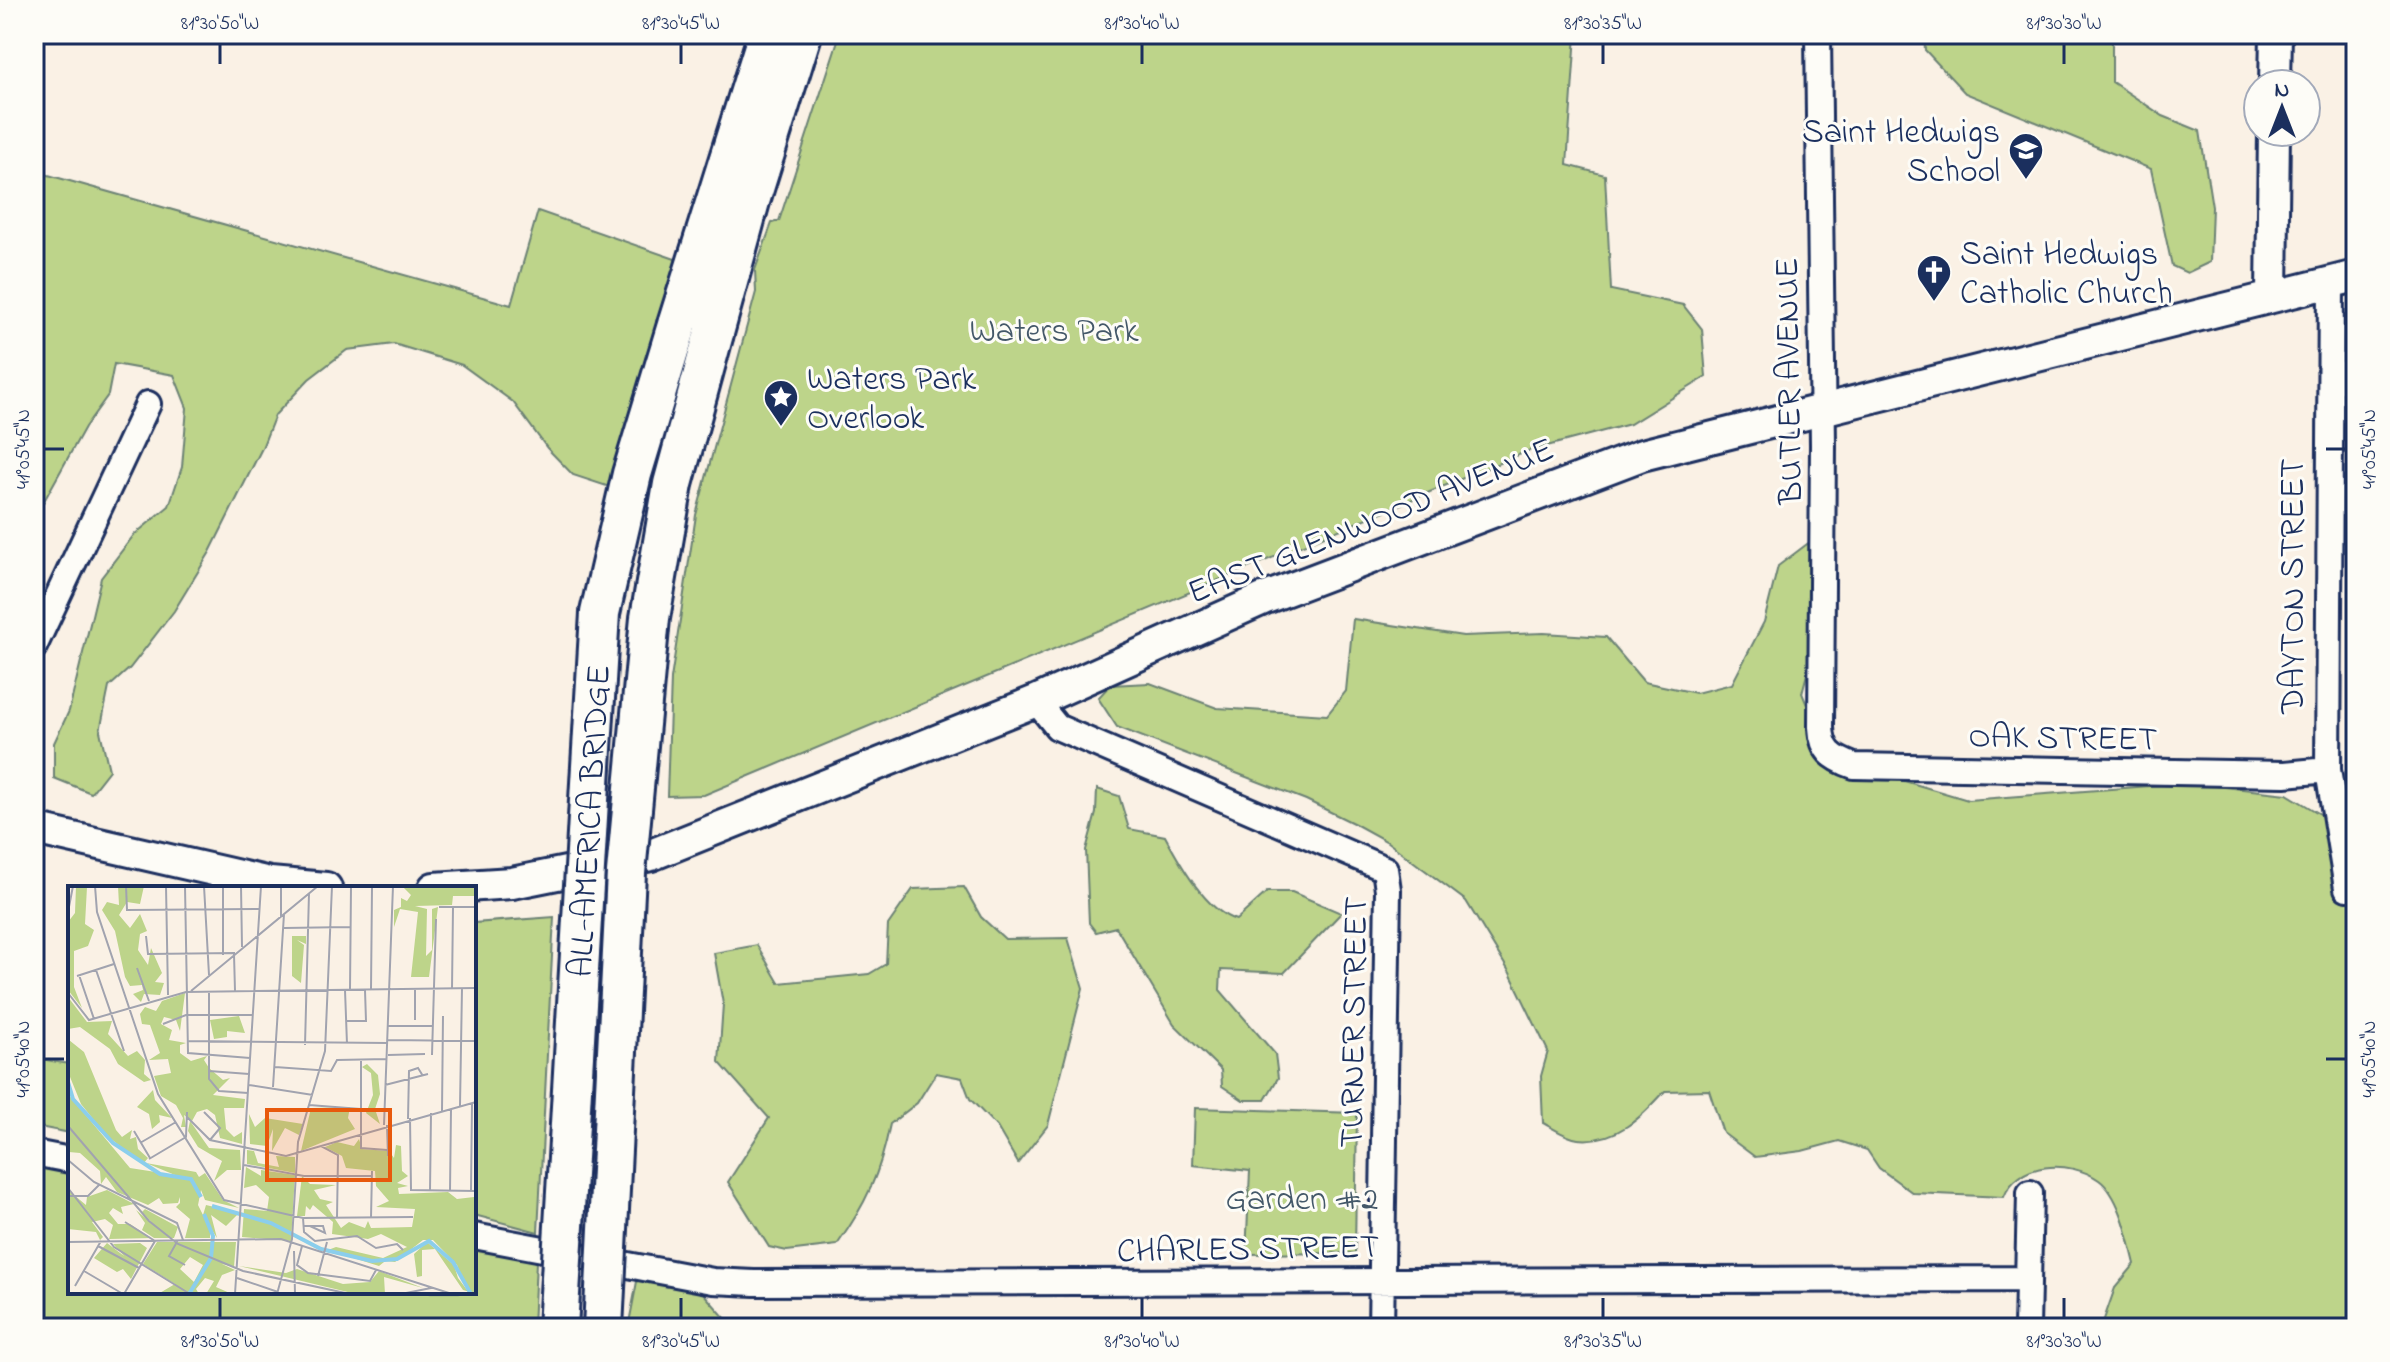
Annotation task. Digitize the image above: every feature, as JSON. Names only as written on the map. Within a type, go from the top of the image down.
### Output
[{"type":"main road","name":"ALL-AMERICA BRIDGE","points":[[558,1328],[600,613],[632,474],[768,34]]},
{"type":"main road","name":"ALL-AMERICA BRIDGE","points":[[603,1328],[626,873],[650,618],[673,484],[750,201],[802,34]]},
{"type":"street","name":"BUTLER AVENUE","points":[[1818,34],[1823,407],[1821,727]]},
{"type":"street","points":[[2275,68],[2276,34]]},
{"type":"street","points":[[2272,295],[2274,148]]},
{"type":"street","name":"EAST GLENWOOD AVENUE","points":[[465,886],[512,883],[651,855],[1036,701],[1263,599],[1574,478],[1642,455],[1823,407],[2343,280]]},
{"type":"street","name":"DAYTON STREET","points":[[2343,280],[2328,770],[2347,888]]},
{"type":"street","points":[[34,647],[148,404]]},
{"type":"street","name":"TURNER STREET","points":[[1036,701],[1057,727],[1385,869],[1388,890],[1381,1328]]},
{"type":"street","name":"OAK STREET","points":[[1821,727],[1825,750],[1835,759],[1854,766],[2285,774],[2328,770]]},
{"type":"street","points":[[34,829],[270,883],[304,886]]},
{"type":"street","points":[[34,1153],[68,1160]]},
{"type":"street","points":[[2027,1328],[2030,1193]]},
{"type":"street","name":"CHARLES STREET","points":[[476,1236],[713,1281],[2027,1279]]},
{"type":"green space","name":"Waters Park","points":[[840,34],[1576,34],[1567,165],[1605,175],[1611,290],[1683,305],[1702,329],[1706,377],[1630,424],[1528,451],[704,795],[667,796],[671,679],[696,515],[756,292],[755,270],[772,223],[779,221]]},
{"type":"green space","points":[[1924,34],[2112,34],[2112,82],[2163,116],[2200,131],[2212,207],[2210,262],[2187,273],[2172,266],[2151,169],[1965,93],[1925,50]]},
{"type":"green space","points":[[34,171],[511,305],[538,211],[695,266],[628,493],[573,475],[547,448],[513,402],[462,365],[394,344],[347,350],[309,379],[275,415],[262,448],[210,552],[174,611],[130,668],[109,687],[100,731],[109,770],[91,793],[54,778],[54,743],[69,711],[101,578],[134,535],[169,506],[182,467],[187,408],[174,375],[114,364],[108,395],[85,427],[34,519]]},
{"type":"green space","points":[[1815,538],[1814,647],[1802,693],[1822,742],[1854,766],[1968,800],[2189,783],[2287,794],[2320,814],[2356,800],[2356,1328],[2101,1328],[2115,1288],[2135,1264],[2123,1219],[2113,1196],[2099,1180],[2073,1169],[2059,1167],[2032,1171],[2011,1185],[2004,1197],[1913,1193],[1879,1168],[1867,1150],[1839,1141],[1802,1151],[1755,1157],[1723,1133],[1709,1090],[1665,1091],[1637,1119],[1604,1137],[1578,1139],[1565,1135],[1543,1123],[1541,1076],[1548,1051],[1510,973],[1466,901],[1386,841],[1355,824],[1306,800],[1117,727],[1098,698],[1110,685],[1150,683],[1217,708],[1327,715],[1346,691],[1353,619],[1463,636],[1544,633],[1606,637],[1644,682],[1696,693],[1732,684],[1764,622],[1778,566]]},
{"type":"green space","points":[[1097,789],[1119,796],[1129,829],[1165,836],[1204,897],[1225,915],[1236,920],[1267,892],[1292,892],[1341,913],[1284,973],[1221,970],[1220,990],[1275,1054],[1278,1078],[1265,1100],[1243,1100],[1222,1086],[1221,1070],[1174,1024],[1116,927],[1096,932],[1089,923],[1086,850],[1096,813]]},
{"type":"green space","points":[[964,887],[981,917],[1005,939],[1068,938],[1083,988],[1048,1125],[1018,1163],[997,1127],[970,1099],[962,1078],[936,1073],[917,1103],[890,1124],[871,1188],[837,1245],[787,1251],[769,1247],[728,1182],[769,1118],[719,1062],[723,1004],[714,953],[757,945],[779,983],[869,974],[886,964],[888,925],[913,889]]},
{"type":"green space","points":[[554,917],[538,1232],[476,1216],[476,923]]},
{"type":"green space","points":[[34,1058],[68,1064],[68,1133],[34,1126]]},
{"type":"green space","name":"Garden #2","points":[[1195,1108],[1357,1113],[1355,1253],[1246,1254],[1250,1171],[1193,1165]]},
{"type":"green space","points":[[34,1166],[68,1173],[68,1294],[476,1294],[476,1248],[536,1261],[533,1328],[34,1328]]},
{"type":"green space","points":[[640,1266],[688,1276],[734,1328],[628,1328]]},
{"type":"place","name":"Saint Hedwigs School","points":[[2026,181]]},
{"type":"place","name":"Saint Hedwigs Catholic Church","points":[[1934,303]]},
{"type":"place","name":"Waters Park Overlook","points":[[781,428]]}]
